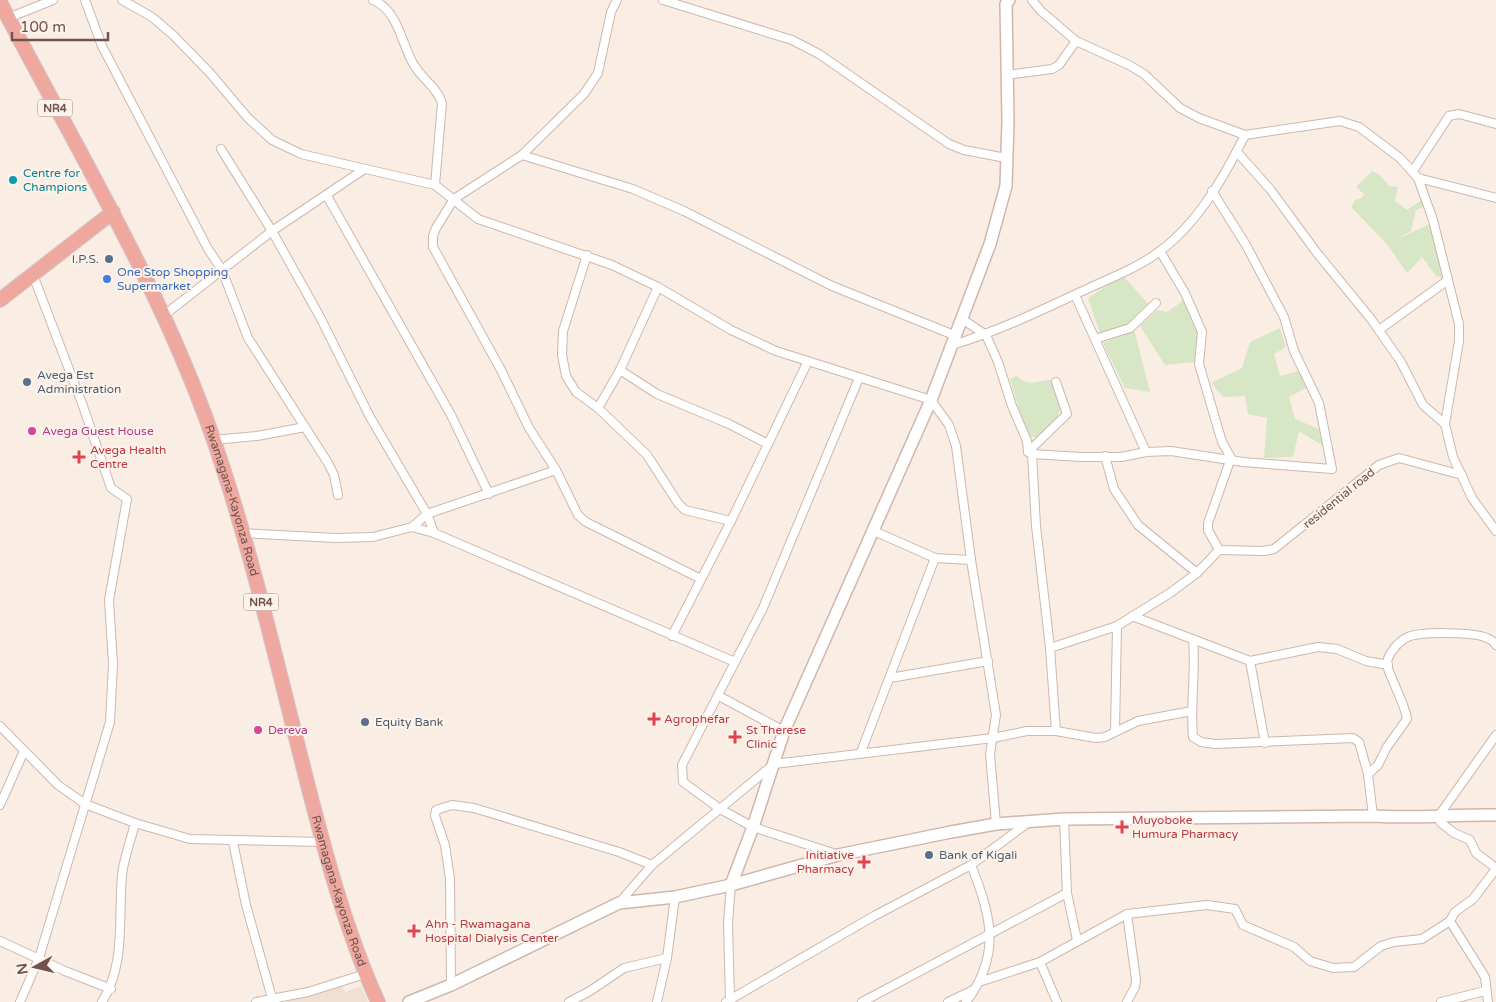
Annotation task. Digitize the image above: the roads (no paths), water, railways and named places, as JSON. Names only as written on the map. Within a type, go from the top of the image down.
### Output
[{"type":"highway","name":"NR4","points":[[0,2],[113,212]]},
{"type":"highway","points":[[0,300],[113,212]]},
{"type":"highway","name":"Rwamagana-Kayonza Road","points":[[113,212],[163,316],[214,440],[242,533],[322,842],[365,974],[378,1002]]},
{"type":"main road","points":[[731,885],[784,731],[931,400],[990,244],[1006,186],[1006,1]]},
{"type":"main road","points":[[409,1002],[451,985],[619,903],[675,896],[731,885],[838,855],[996,824],[1064,819],[1409,817],[1440,814],[1496,815]]},
{"type":"street","points":[[8,18],[53,0]]},
{"type":"street","points":[[86,0],[102,46],[208,249],[222,270],[248,338],[267,372],[305,427],[334,475],[338,495]]},
{"type":"street","points":[[122,0],[152,17],[173,35],[210,73],[248,118],[272,140],[301,154],[363,170],[435,185],[454,198],[478,219],[587,255],[658,287],[731,330],[776,350],[931,400],[949,425],[956,446],[971,560],[996,714],[990,765],[996,824]]},
{"type":"street","points":[[373,0],[386,8],[401,33],[415,67],[440,95],[442,103],[435,185]]},
{"type":"street","points":[[617,0],[611,12],[598,73],[584,94],[522,155],[454,198],[436,228],[433,236],[433,247],[488,345],[529,428],[556,470],[578,515],[586,522],[701,579]]},
{"type":"street","points":[[663,0],[792,40],[819,54],[948,144],[964,150],[1006,158]]},
{"type":"street","points":[[1032,0],[1040,11],[1076,41],[1100,54],[1129,65],[1144,74],[1180,108],[1245,135],[1340,121],[1358,127],[1400,158],[1413,171],[1418,178],[1434,222],[1456,308],[1459,333],[1445,424],[1453,457],[1472,498],[1496,531]]},
{"type":"street","points":[[1007,74],[1052,69],[1059,65],[1076,41]]},
{"type":"street","points":[[1413,171],[1449,116],[1459,114],[1496,124]]},
{"type":"street","points":[[522,155],[633,188],[684,211],[832,286],[953,340],[986,335],[1129,269],[1160,251],[1194,216],[1212,192],[1245,135]]},
{"type":"street","points":[[221,149],[272,231],[320,317],[370,417],[428,514],[434,533]]},
{"type":"street","points":[[1236,152],[1270,188],[1312,247],[1379,330],[1400,362],[1423,405],[1445,424]]},
{"type":"street","points":[[163,316],[272,231],[327,196],[363,170]]},
{"type":"street","points":[[1418,178],[1496,198]]},
{"type":"street","points":[[1030,453],[1065,457],[1121,457],[1146,452],[1188,453],[1231,458],[1243,462],[1332,469],[1319,403],[1294,351],[1284,317],[1246,245],[1212,192]]},
{"type":"street","points":[[327,196],[451,416],[489,494]]},
{"type":"street","points":[[1050,648],[1117,626],[1170,593],[1197,573],[1219,550],[1208,530],[1208,523],[1231,458],[1222,442],[1199,364],[1202,332],[1185,293],[1160,251]]},
{"type":"street","points":[[587,255],[563,330],[562,356],[566,376],[576,392],[598,408],[647,455],[678,503],[685,510],[731,521]]},
{"type":"street","points":[[20,1002],[38,958],[110,722],[113,664],[109,600],[127,499],[111,488],[83,406],[33,275]]},
{"type":"street","points":[[1379,330],[1448,280]]},
{"type":"street","points":[[598,408],[620,370],[658,287]]},
{"type":"street","points":[[1075,295],[1146,452]]},
{"type":"street","points":[[1095,339],[1130,328],[1156,303]]},
{"type":"street","points":[[962,319],[986,335],[998,362],[1030,453],[1050,648],[1056,731]]},
{"type":"street","points":[[672,636],[731,521],[808,361]]},
{"type":"street","points":[[620,370],[657,394],[730,424],[768,444]]},
{"type":"street","points":[[838,855],[752,827],[720,809],[683,782],[682,764],[719,696],[763,608],[859,378]]},
{"type":"street","points":[[1030,453],[1067,414],[1056,382]]},
{"type":"street","points":[[214,440],[257,436],[305,427]]},
{"type":"street","points":[[1105,456],[1114,489],[1138,525],[1197,573]]},
{"type":"street","name":"residential road","points":[[1219,550],[1264,552],[1274,549],[1379,466],[1390,460],[1399,458],[1462,476]]},
{"type":"street","points":[[242,533],[336,538],[373,537],[412,527],[428,514],[556,470]]},
{"type":"street","points":[[412,527],[434,533],[735,662]]},
{"type":"street","points":[[874,531],[935,558],[971,560]]},
{"type":"street","points":[[861,752],[935,558]]},
{"type":"street","points":[[1132,616],[1250,661],[1328,647],[1366,661],[1388,665]]},
{"type":"street","points":[[1115,732],[1117,626]]},
{"type":"street","points":[[1368,774],[1378,765],[1387,747],[1407,719],[1406,708],[1398,688],[1387,671],[1396,646],[1406,638],[1416,634],[1473,634],[1486,637],[1496,645]]},
{"type":"street","points":[[1193,638],[1195,670],[1192,711],[1193,737],[1201,742],[1265,743],[1353,738],[1359,742],[1368,774],[1373,816]]},
{"type":"street","points":[[890,678],[988,661]]},
{"type":"street","points":[[1250,661],[1265,743]]},
{"type":"street","points":[[719,696],[784,731]]},
{"type":"street","points":[[619,903],[652,865],[774,764],[861,752],[993,738],[1027,731],[1056,731],[1105,738],[1147,719],[1192,711]]},
{"type":"street","points":[[0,726],[58,785],[85,804],[136,823],[190,839],[233,842],[322,842]]},
{"type":"street","points":[[948,1002],[978,985],[1040,962],[1127,914],[1207,905],[1230,907],[1235,909],[1243,925],[1294,947],[1310,961],[1333,968],[1354,967],[1381,946],[1394,942],[1422,939],[1450,920],[1455,912],[1473,899],[1496,869],[1476,853],[1470,840],[1454,833],[1440,822],[1440,814],[1496,735]]},
{"type":"street","points":[[0,806],[24,752]]},
{"type":"street","points":[[451,985],[450,879],[445,845],[435,816],[436,810],[441,807],[474,808],[619,852],[652,865]]},
{"type":"street","points":[[1163,818],[1496,815]]},
{"type":"street","points":[[1064,819],[1067,893],[1077,940]]},
{"type":"street","points":[[728,1001],[874,916],[971,865],[1031,820]]},
{"type":"street","points":[[114,1002],[103,1001],[111,989],[119,945],[122,875],[136,823]]},
{"type":"street","points":[[233,842],[246,904],[272,998]]},
{"type":"street","points":[[966,1002],[978,985],[988,962],[990,935],[988,911],[971,865]]},
{"type":"street","points":[[728,1001],[728,923],[731,885]]},
{"type":"street","points":[[862,1002],[1067,893]]},
{"type":"street","points":[[657,1002],[667,958],[675,896]]},
{"type":"street","points":[[1127,914],[1136,980],[1135,987],[1127,1002]]},
{"type":"street","points":[[1450,920],[1484,976],[1488,1002]]},
{"type":"street","points":[[0,940],[65,971],[111,989]]},
{"type":"street","points":[[569,1002],[590,991],[624,968],[667,958]]},
{"type":"street","points":[[1040,962],[1057,1002]]},
{"type":"street","points":[[256,1002],[308,992],[365,974]]},
{"type":"street","points":[[1441,1002],[1485,991]]},
{"type":"place","name":"Centre for Champions","points":[[13,180]]},
{"type":"place","name":"I.P.S.","points":[[109,259]]},
{"type":"place","name":"One Stop Shopping Supermarket","points":[[107,279]]},
{"type":"place","name":"Avega Est Administration","points":[[27,382]]},
{"type":"place","name":"Avega Guest House","points":[[32,431]]},
{"type":"place","name":"Avega Health Centre","points":[[79,457]]},
{"type":"place","name":"Agrophefar","points":[[654,719]]},
{"type":"place","name":"Equity Bank","points":[[365,722]]},
{"type":"place","name":"Dereva","points":[[258,730]]},
{"type":"place","name":"St Therese Clinic","points":[[735,737]]},
{"type":"place","name":"Muyoboke Humura Pharmacy","points":[[1122,827]]},
{"type":"place","name":"Bank of Kigali","points":[[929,855]]},
{"type":"place","name":"Initiative Pharmacy","points":[[864,862]]},
{"type":"place","name":"Ahn - Rwamagana Hospital Dialysis Center","points":[[414,931]]}]
